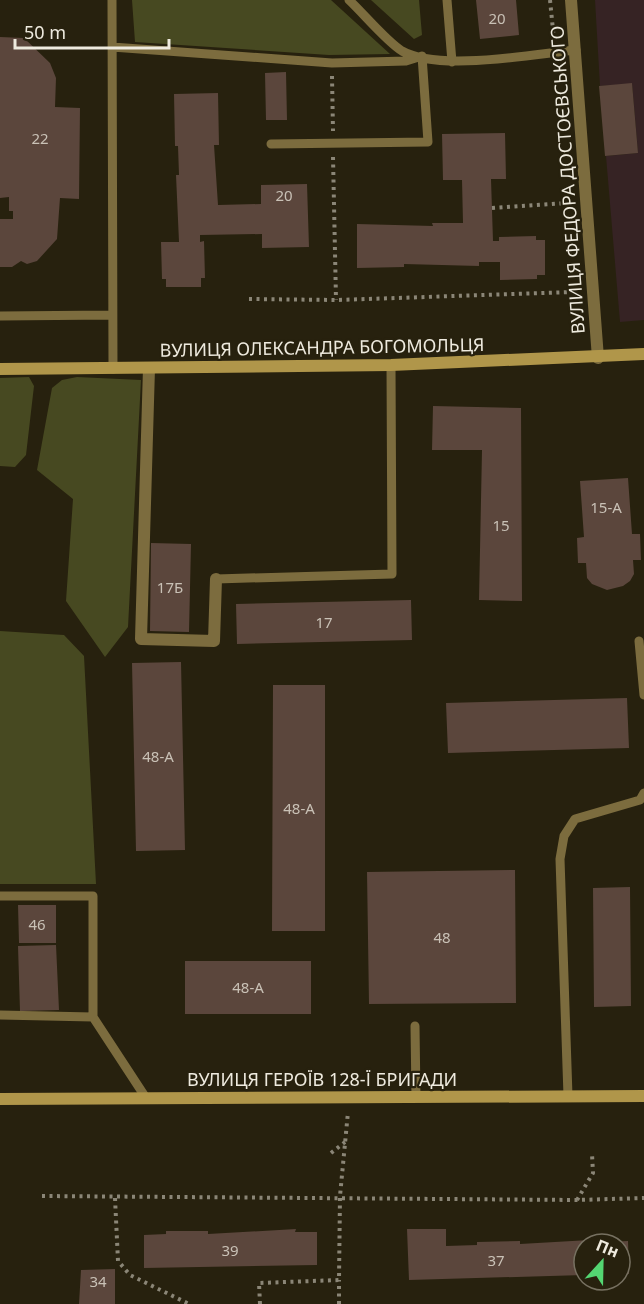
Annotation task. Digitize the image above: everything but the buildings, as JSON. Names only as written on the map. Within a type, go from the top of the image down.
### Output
[{"type":"street","name":"ВУЛИЦЯ ФЕДОРА ДОСТОЄВСЬКОГО","points":[[571,0],[598,357]]},
{"type":"street","name":"ВУЛИЦЯ ОЛЕКСАНДРА БОГОМОЛЬЦЯ","points":[[0,369],[391,364],[644,354]]},
{"type":"street","points":[[148,368],[141,639],[214,641],[216,579]]},
{"type":"street","name":"ВУЛИЦЯ ГЕРОЇВ 128-Ї БРИГАДИ","points":[[0,1099],[644,1096]]},
{"type":"lane","points":[[112,0],[113,369]]},
{"type":"lane","points":[[349,0],[402,51],[422,57],[452,62],[576,50]]},
{"type":"lane","points":[[447,0],[452,62]]},
{"type":"lane","points":[[112,47],[332,63],[396,61],[422,57]]},
{"type":"lane","points":[[271,144],[428,142],[422,57]]},
{"type":"lane","points":[[0,316],[112,315]]},
{"type":"lane","points":[[216,579],[393,574],[391,364]]},
{"type":"lane","points":[[639,641],[644,694]]},
{"type":"lane","points":[[568,1096],[560,859],[564,836],[575,819],[640,800],[644,793]]},
{"type":"lane","points":[[0,896],[93,896],[93,1017],[146,1098]]},
{"type":"lane","points":[[0,1015],[93,1017]]},
{"type":"lane","points":[[415,1026],[416,1097]]},
{"type":"path","points":[[550,0],[556,52]]},
{"type":"path","points":[[332,63],[336,300]]},
{"type":"path","points":[[492,208],[567,203]]},
{"type":"path","points":[[249,299],[336,300],[574,292]]},
{"type":"path","points":[[339,1304],[340,1196],[349,1097]]},
{"type":"path","points":[[331,1153],[345,1142]]},
{"type":"path","points":[[577,1200],[593,1173],[592,1154]]},
{"type":"path","points":[[42,1196],[115,1198],[340,1196],[577,1200],[644,1198]]},
{"type":"path","points":[[115,1198],[118,1261],[130,1275],[189,1304]]},
{"type":"path","points":[[260,1304],[259,1283],[339,1280]]},
{"type":"shaded area","points":[[595,0],[644,0],[644,320],[620,322],[606,156],[638,153],[632,84],[600,86]]},
{"type":"green space","points":[[132,0],[331,0],[390,54],[329,55],[135,42]]},
{"type":"green space","points":[[371,0],[419,0],[422,35],[414,39]]},
{"type":"green space","points":[[29,377],[34,386],[26,455],[15,467],[0,466],[0,378]]},
{"type":"green space","points":[[77,377],[141,380],[128,627],[105,657],[66,601],[73,499],[37,470],[52,388],[62,380]]},
{"type":"green space","points":[[0,631],[64,635],[84,656],[96,884],[0,884]]}]
